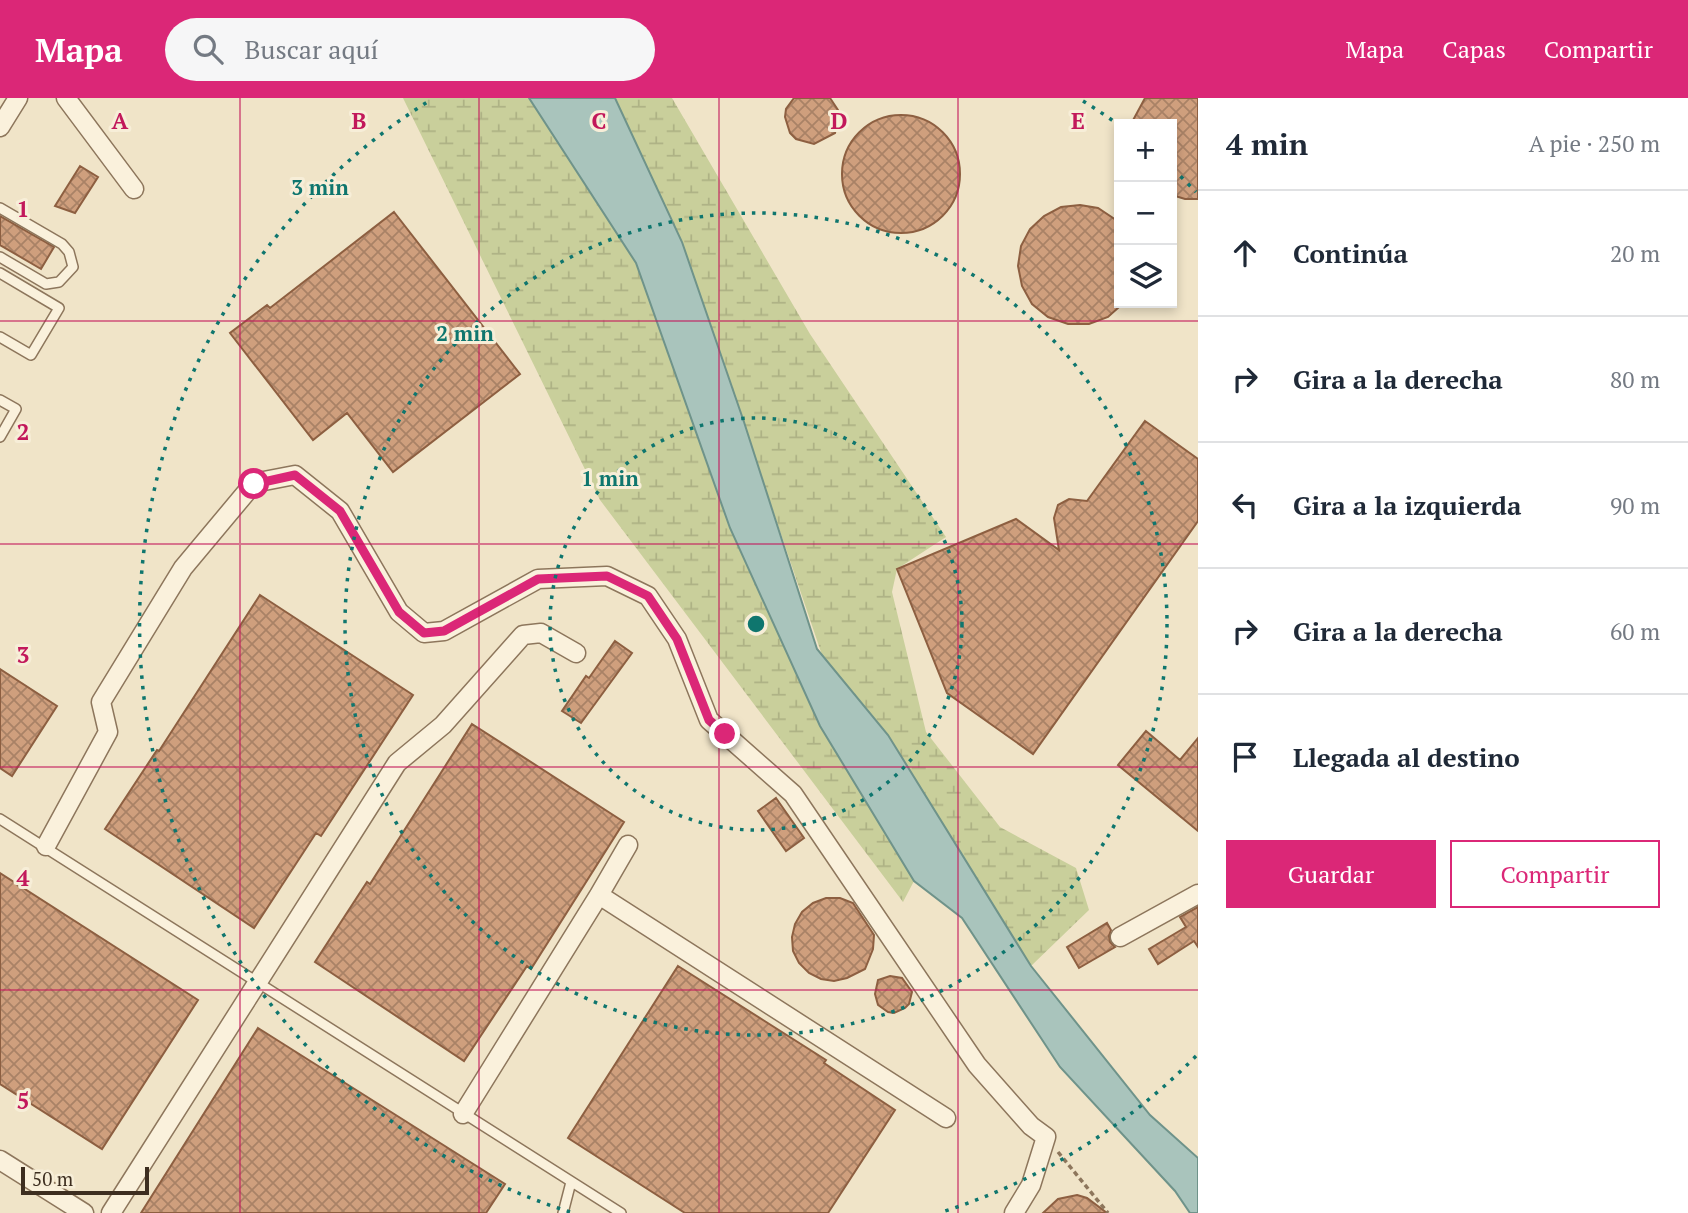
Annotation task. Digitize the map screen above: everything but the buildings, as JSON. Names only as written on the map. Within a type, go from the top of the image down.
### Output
[{"type":"street","points":[[0,127],[18,98]]},
{"type":"street","points":[[66,98],[134,189]]},
{"type":"street","points":[[46,846],[108,732],[101,702],[183,568],[254,484],[295,475],[340,511],[399,612],[424,633],[444,631],[538,579],[607,576],[648,596],[677,639],[709,720],[793,794],[977,1065],[1031,1126],[1046,1137],[1031,1185],[1014,1213]]},
{"type":"street","points":[[111,1213],[397,763],[443,725],[523,635],[541,633],[576,653]]},
{"type":"street","points":[[463,1114],[628,845]]},
{"type":"street","points":[[1120,937],[1198,894]]},
{"type":"street","points":[[599,895],[946,1118]]},
{"type":"street","points":[[0,1160],[84,1213]]},
{"type":"lane","points":[[0,208],[62,244],[69,252],[73,267],[59,282],[46,284],[0,257]]},
{"type":"lane","points":[[0,273],[59,308],[31,355],[0,337]]},
{"type":"lane","points":[[0,400],[16,410],[0,437]]},
{"type":"lane","points":[[0,818],[621,1213]]},
{"type":"lane","points":[[564,1213],[571,1182]]},
{"type":"path","points":[[1046,1137],[1108,1213]]},
{"type":"green space","points":[[403,98],[529,98],[636,263],[730,528],[820,726],[914,881],[903,902],[600,500]]},
{"type":"green space","points":[[615,98],[672,98],[810,334],[946,537],[897,569],[892,592],[926,732],[1000,827],[1076,868],[1089,910],[1031,966],[888,735],[822,655],[682,242]]},
{"type":"water","points":[[529,98],[615,98],[682,242],[744,422],[817,649],[888,735],[1031,966],[1150,1115],[1198,1158],[1198,1213],[1190,1213],[1175,1191],[1060,1067],[962,918],[914,881],[820,726],[730,528],[636,263]]},
{"type":"route","points":[[254,484],[295,475],[340,511],[399,612],[424,633],[444,631],[538,579],[607,576],[648,596],[677,639],[709,720],[725,734]]}]
